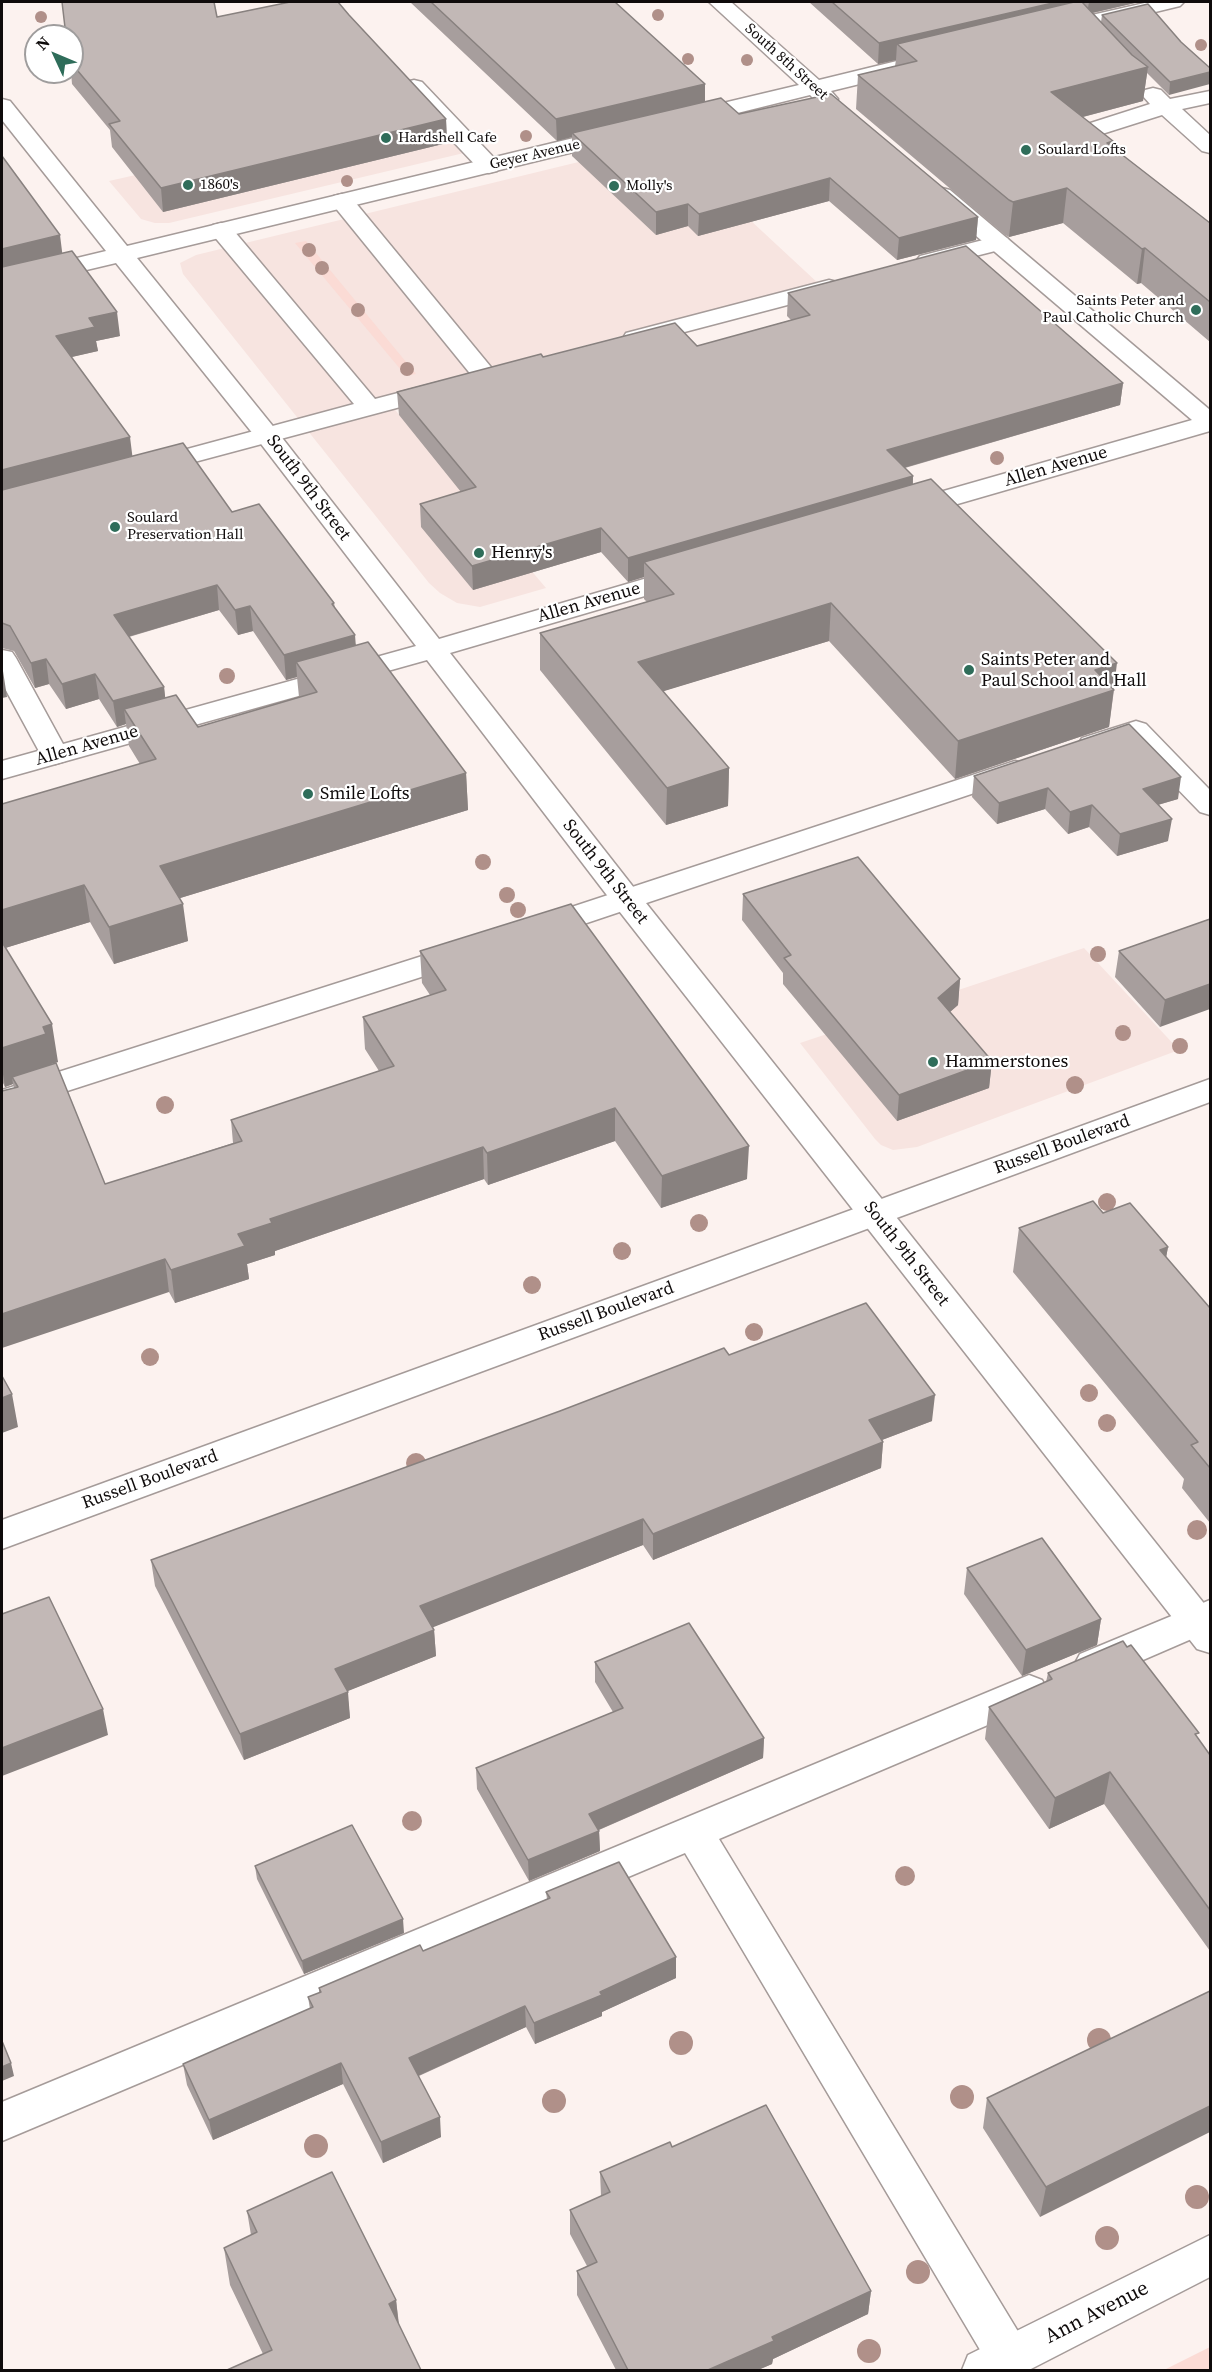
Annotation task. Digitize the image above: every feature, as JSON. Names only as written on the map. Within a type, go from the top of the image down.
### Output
[{"type":"street","name":"South 8th Street","points":[[719,2],[847,115]]},
{"type":"street","points":[[1036,34],[1076,17],[1173,2]]},
{"type":"street","points":[[1076,17],[1102,45]]},
{"type":"street","points":[[663,124],[921,62]]},
{"type":"street","points":[[401,75],[489,166]]},
{"type":"street","points":[[1138,82],[1210,146]]},
{"type":"street","points":[[1129,167],[1086,132],[1166,106],[1210,97]]},
{"type":"street","name":"South 9th Street","points":[[2,106],[267,435],[431,650],[875,1214],[1206,1625]]},
{"type":"street","name":"Geyer Avenue","points":[[2,283],[640,130]]},
{"type":"street","points":[[927,183],[1210,423]]},
{"type":"street","points":[[125,473],[497,374],[342,201]]},
{"type":"street","points":[[221,230],[370,408]]},
{"type":"street","points":[[902,268],[999,243]]},
{"type":"street","points":[[613,344],[856,280]]},
{"type":"street","name":"Allen Avenue","points":[[881,518],[1210,423]]},
{"type":"street","name":"Allen Avenue","points":[[2,770],[431,650],[710,568]]},
{"type":"street","points":[[2,658],[55,755]]},
{"type":"street","points":[[1069,752],[1136,730],[1210,806]]},
{"type":"street","points":[[2,1101],[627,900],[1036,763]]},
{"type":"street","name":"Russell Boulevard","points":[[2,1535],[1210,1090]]},
{"type":"street","points":[[2,2122],[694,1832],[1206,1625]]},
{"type":"street","points":[[694,1832],[996,2364]]},
{"type":"street","name":"Ann Avenue","points":[[996,2364],[1210,2255]]},
{"type":"shaded area","points":[[423,110],[464,153],[169,223],[155,223],[141,219],[109,181]]},
{"type":"shaded area","points":[[665,141],[819,284],[385,398],[546,588],[480,607],[457,603],[429,583],[183,274],[180,263],[196,255]]},
{"type":"shaded area","points":[[306,241],[416,374],[406,376],[295,243]]},
{"type":"shaded area","points":[[1084,948],[1179,1050],[917,1147],[893,1150],[881,1145],[875,1139],[800,1043]]},
{"type":"shaded area","points":[[1210,2347],[1210,2370],[1164,2370]]},
{"type":"building","points":[[62,2],[214,2],[217,17],[290,2],[338,2],[446,119],[161,188],[109,124],[120,121],[84,78],[84,24],[65,24]]},
{"type":"building","points":[[431,2],[615,2],[705,84],[556,119]]},
{"type":"building","points":[[832,2],[1057,2],[879,43]]},
{"type":"building","points":[[1082,2],[1132,55],[1148,67],[1051,92],[1113,141],[1107,143],[1210,223],[1210,302],[1067,188],[1013,202],[1009,200],[858,75],[917,61],[897,44]]},
{"type":"building","points":[[1148,4],[1181,42],[1210,68],[1210,72],[1170,82],[1102,15]]},
{"type":"building","points":[[831,94],[978,217],[899,238],[830,178],[699,214],[688,204],[656,212],[572,133],[721,98],[739,114]]},
{"type":"building","points":[[2,156],[60,235],[2,249]]},
{"type":"building","points":[[966,246],[1123,383],[887,450],[913,476],[628,558],[601,528],[472,566],[420,504],[476,487],[397,392],[541,354],[543,357],[675,323],[697,346],[810,315],[788,293]]},
{"type":"building","points":[[72,251],[117,312],[89,318],[95,327],[56,336],[130,437],[2,470],[2,267]]},
{"type":"building","points":[[183,443],[232,512],[259,504],[334,603],[332,604],[355,635],[284,655],[250,606],[235,610],[217,585],[114,615],[164,687],[113,701],[95,674],[62,684],[46,659],[31,663],[10,626],[2,623],[2,490]]},
{"type":"building","points":[[931,479],[1117,663],[1095,670],[1114,690],[958,741],[831,603],[638,662],[729,768],[667,788],[540,633],[674,594],[644,562]]},
{"type":"building","points":[[368,642],[466,773],[160,866],[183,904],[109,927],[84,885],[2,910],[2,804],[156,759],[124,709],[176,695],[198,727],[317,692],[296,662]]},
{"type":"building","points":[[1129,724],[1181,777],[1143,789],[1172,819],[1120,834],[1092,805],[1070,812],[1048,788],[999,803],[974,776]]},
{"type":"building","points":[[858,857],[960,979],[938,998],[992,1061],[899,1095],[784,958],[791,955],[743,894]]},
{"type":"building","points":[[571,904],[749,1146],[662,1176],[615,1108],[487,1153],[483,1147],[270,1219],[272,1223],[238,1234],[245,1246],[171,1270],[165,1259],[2,1314],[2,1091],[18,1087],[12,1077],[56,1063],[105,1184],[242,1141],[231,1120],[394,1066],[363,1017],[446,990],[420,951]]},
{"type":"building","points":[[1210,919],[1210,984],[1165,1000],[1119,951]]},
{"type":"building","points":[[2,942],[52,1024],[43,1027],[46,1034],[2,1048]]},
{"type":"building","points":[[1093,1201],[1103,1213],[1130,1203],[1168,1247],[1160,1250],[1210,1308],[1210,1468],[1191,1445],[1198,1442],[1019,1228]]},
{"type":"building","points":[[866,1303],[935,1395],[869,1420],[883,1442],[653,1534],[643,1519],[420,1606],[434,1630],[335,1669],[348,1692],[240,1734],[151,1560],[560,1411],[724,1348],[729,1355]]},
{"type":"building","points":[[2,1376],[12,1394],[2,1398]]},
{"type":"building","points":[[1042,1538],[1101,1619],[1026,1650],[967,1568]]},
{"type":"building","points":[[49,1597],[103,1709],[2,1748],[2,1614]]},
{"type":"building","points":[[689,1623],[764,1738],[589,1814],[599,1831],[528,1860],[476,1768],[623,1708],[595,1662]]},
{"type":"building","points":[[1123,1641],[1127,1647],[1131,1645],[1199,1733],[1195,1734],[1210,1755],[1210,1910],[1110,1772],[1055,1798],[989,1707],[1052,1679],[1048,1673]]},
{"type":"building","points":[[352,1825],[403,1919],[302,1961],[255,1866]]},
{"type":"building","points":[[619,1862],[676,1957],[600,1992],[602,1995],[534,2023],[525,2006],[409,2058],[440,2117],[381,2142],[341,2063],[209,2120],[183,2064],[313,2007],[308,1997],[321,1992],[319,1988],[420,1945],[423,1951],[550,1898],[546,1892]]},
{"type":"building","points":[[1210,1991],[1210,2106],[1046,2187],[987,2098]]},
{"type":"building","points":[[2,2041],[11,2063],[2,2067]]},
{"type":"building","points":[[766,2105],[871,2291],[772,2337],[774,2341],[708,2370],[628,2370],[577,2271],[597,2262],[570,2210],[610,2192],[600,2172],[670,2142],[672,2147]]},
{"type":"building","points":[[332,2172],[396,2300],[389,2304],[421,2370],[227,2370],[272,2350],[224,2248],[257,2232],[247,2211]]},
{"type":"place","name":"Hardshell Cafe","points":[[386,138]]},
{"type":"place","name":"Soulard Lofts","points":[[1026,150]]},
{"type":"place","name":"1860's","points":[[188,185]]},
{"type":"place","name":"Molly's","points":[[614,186]]},
{"type":"place","name":"Saints Peter and Paul Catholic Church","points":[[1196,310]]},
{"type":"place","name":"Soulard Preservation Hall","points":[[115,527]]},
{"type":"place","name":"Henry's","points":[[479,553]]},
{"type":"place","name":"Saints Peter and Paul School and Hall","points":[[969,670]]},
{"type":"place","name":"Smile Lofts","points":[[308,794]]},
{"type":"place","name":"Hammerstones","points":[[933,1062]]}]
